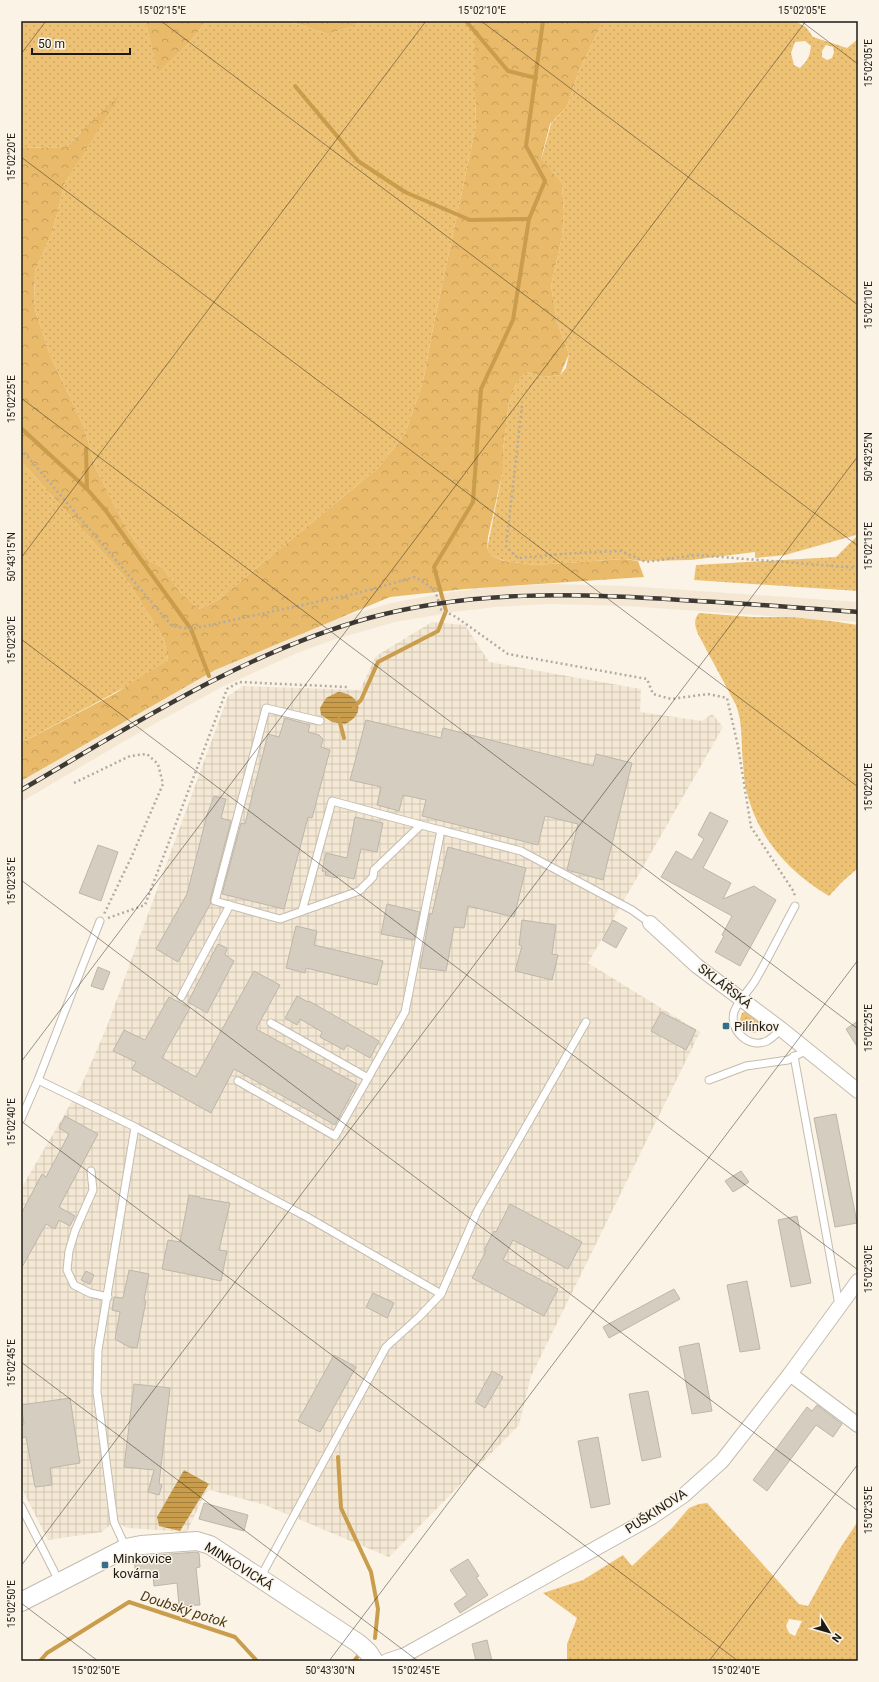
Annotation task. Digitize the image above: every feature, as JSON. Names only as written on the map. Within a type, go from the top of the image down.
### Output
[{"type":"street","name":"SKLÁŘSKÁ","points":[[650,923],[697,966],[781,1029],[858,1091]]},
{"type":"street","name":"PUŠKINOVA","points":[[387,1661],[405,1655],[652,1517],[683,1496],[722,1461],[790,1374],[858,1281]]},
{"type":"street","points":[[790,1374],[858,1425]]},
{"type":"street","name":"MINKOVICKÁ","points":[[21,1602],[126,1548],[141,1545],[197,1541],[210,1545],[358,1643],[368,1652],[374,1661]]},
{"type":"lane","points":[[320,721],[266,708],[215,901],[280,919],[359,891],[373,877],[374,870],[420,825]]},
{"type":"lane","points":[[302,911],[332,802],[522,851],[632,910],[650,923]]},
{"type":"lane","points":[[238,1081],[336,1136],[405,1012],[441,830]]},
{"type":"lane","points":[[182,997],[230,905]]},
{"type":"lane","points":[[781,1029],[767,1041],[760,1043],[745,1040],[739,1035],[733,1025],[734,1012],[756,980],[795,906]]},
{"type":"lane","points":[[21,1119],[38,1080],[100,921]]},
{"type":"lane","points":[[260,1578],[386,1347],[419,1317],[441,1294],[477,1212],[586,1022]]},
{"type":"lane","points":[[271,1023],[368,1078]]},
{"type":"lane","points":[[709,1080],[746,1066],[788,1060],[807,1050]]},
{"type":"lane","points":[[794,1056],[839,1305]]},
{"type":"lane","points":[[38,1080],[135,1127],[307,1217],[441,1294]]},
{"type":"lane","points":[[126,1548],[114,1522],[97,1392],[98,1350],[135,1127]]},
{"type":"lane","points":[[91,1171],[93,1190],[75,1231],[69,1251],[67,1270],[74,1285],[90,1293],[108,1297]]},
{"type":"lane","points":[[21,1506],[59,1582]]},
{"type":"path","points":[[522,406],[506,547],[518,558],[621,551],[646,562],[696,555],[858,568]]},
{"type":"path","points":[[21,449],[172,626],[191,629],[358,593],[415,577],[429,585],[438,595],[440,609],[456,617],[508,654],[647,679],[653,694],[670,699],[708,694],[727,698],[738,746],[751,827],[794,892],[795,906]]},
{"type":"path","points":[[100,921],[145,905],[227,689],[239,682],[347,687]]},
{"type":"path","points":[[74,783],[130,756],[147,754],[158,764],[163,784],[131,858],[100,921]]},
{"type":"shaded area","points":[[21,21],[145,21],[158,71],[189,43],[207,21],[288,21],[328,34],[352,26],[358,21],[475,21],[476,125],[423,382],[405,434],[378,468],[218,600],[199,609],[180,592],[162,567],[150,561],[130,534],[96,469],[84,427],[50,355],[34,307],[35,271],[52,233],[65,183],[77,163],[81,132],[66,147],[21,148]]},
{"type":"shaded area","points":[[603,21],[795,21],[806,27],[813,37],[847,48],[858,39],[858,465],[856,475],[858,492],[858,535],[785,555],[755,558],[755,552],[691,560],[641,561],[624,559],[535,565],[505,561],[492,556],[487,549],[503,470],[503,450],[509,402],[516,384],[523,373],[529,372],[543,377],[560,375],[566,368],[569,354],[557,322],[551,286],[562,237],[564,213],[562,183],[541,160],[551,124],[567,107],[578,73]],"holes":[[[805,41],[811,46],[811,50],[805,63],[800,68],[794,65],[791,53],[795,42]],[[826,45],[833,47],[834,52],[832,58],[827,60],[822,57],[822,51]]]},
{"type":"shaded area","points":[[21,461],[127,580],[164,639],[168,660],[144,677],[21,743]]},
{"type":"shaded area","points":[[858,535],[858,591],[694,580],[696,565],[836,557]]},
{"type":"shaded area","points":[[551,584],[627,586],[858,602],[858,622],[626,606],[551,604],[495,607],[395,622],[336,639],[297,653],[220,688],[147,728],[21,802],[21,779],[211,670],[330,621],[391,603],[451,592],[493,587]]},
{"type":"shaded area","points":[[699,613],[752,617],[791,617],[858,625],[858,868],[829,896],[801,877],[789,865],[767,839],[759,825],[752,809],[745,785],[741,726],[738,712],[736,705],[698,634],[695,623]]},
{"type":"shaded area","points":[[432,622],[465,625],[489,662],[641,689],[640,712],[702,721],[712,714],[723,727],[588,963],[700,1032],[531,1376],[519,1425],[389,1557],[265,1505],[210,1490],[205,1493],[187,1532],[128,1528],[114,1522],[102,1532],[48,1540],[21,1487],[21,1189],[81,1086],[106,1029],[228,696],[243,686],[360,690],[376,656]]},
{"type":"shaded area","points":[[338,692],[351,696],[356,700],[358,705],[356,715],[352,720],[345,724],[332,722],[321,715],[320,708],[326,698]]},
{"type":"shaded area","points":[[746,1011],[763,1025],[761,1029],[755,1033],[745,1029],[741,1022],[740,1019],[742,1013]]},
{"type":"shaded area","points":[[184,1470],[209,1484],[180,1531],[159,1526],[157,1517]]},
{"type":"shaded area","points":[[707,1503],[799,1604],[808,1606],[839,1550],[858,1521],[858,1661],[567,1661],[567,1644],[577,1618],[543,1593],[583,1580],[623,1555],[632,1566],[672,1528],[689,1508]],"holes":[[[789,1619],[802,1621],[795,1636],[789,1633],[786,1626]]]},
{"type":"green space","points":[[145,21],[207,21],[189,43],[158,72]]},
{"type":"green space","points":[[288,21],[358,21],[353,26],[328,34]]},
{"type":"green space","points":[[475,21],[603,21],[578,73],[567,107],[550,124],[541,159],[562,183],[564,213],[562,237],[551,286],[557,322],[569,354],[560,375],[543,377],[529,372],[523,374],[516,384],[509,402],[503,450],[503,470],[488,537],[487,549],[492,556],[504,561],[535,565],[624,559],[638,561],[644,577],[465,589],[390,597],[215,670],[21,781],[21,743],[116,693],[168,660],[164,639],[127,580],[21,461],[21,148],[66,147],[121,93],[65,183],[52,233],[35,271],[34,307],[50,355],[84,427],[96,469],[130,534],[150,561],[162,567],[180,592],[199,609],[218,600],[378,468],[405,434],[423,382],[476,125]]},
{"type":"building","points":[[285,718],[310,725],[308,732],[319,735],[323,739],[321,747],[330,750],[312,818],[308,817],[284,909],[222,894],[241,823],[245,824],[268,734],[279,737]]},
{"type":"building","points":[[366,720],[441,738],[443,728],[593,766],[596,754],[632,763],[603,880],[567,870],[578,824],[545,816],[538,845],[422,816],[426,800],[403,795],[399,811],[377,805],[381,787],[350,780]]},
{"type":"building","points":[[214,796],[226,799],[221,818],[231,821],[210,900],[211,903],[178,962],[156,949],[187,894],[207,815]]},
{"type":"building","points":[[710,812],[728,821],[703,868],[731,883],[723,899],[754,886],[776,900],[740,966],[715,952],[724,936],[722,935],[732,916],[661,877],[676,851],[692,860],[704,839],[698,835]]},
{"type":"building","points":[[355,817],[383,823],[377,852],[361,849],[354,879],[338,875],[337,878],[325,875],[326,872],[322,871],[326,853],[347,858]]},
{"type":"building","points":[[98,845],[118,852],[101,901],[79,893]]},
{"type":"building","points":[[448,847],[526,868],[514,917],[468,906],[464,928],[454,927],[446,971],[420,968],[430,913],[432,914]]},
{"type":"building","points":[[387,904],[420,912],[414,940],[381,934]]},
{"type":"building","points":[[522,920],[556,925],[552,954],[558,955],[552,980],[515,971],[522,946],[519,945]]},
{"type":"building","points":[[613,920],[627,928],[616,948],[602,940]]},
{"type":"building","points":[[296,926],[317,931],[314,945],[383,961],[377,985],[306,968],[305,973],[286,968]]},
{"type":"building","points":[[218,944],[227,948],[225,955],[234,961],[207,1013],[188,1002]]},
{"type":"building","points":[[98,967],[110,972],[103,990],[91,986]]},
{"type":"building","points":[[254,971],[280,985],[256,1029],[357,1084],[335,1125],[234,1069],[211,1113],[132,1069],[136,1062],[113,1051],[124,1030],[145,1040],[169,997],[190,1008],[162,1058],[196,1077]]},
{"type":"building","points":[[297,996],[308,1002],[309,1001],[379,1041],[370,1058],[347,1045],[344,1050],[320,1037],[322,1032],[300,1019],[297,1025],[285,1018]]},
{"type":"building","points":[[661,1012],[696,1030],[686,1050],[651,1031]]},
{"type":"building","points":[[858,1021],[858,1048],[846,1029]]},
{"type":"building","points":[[836,1114],[857,1223],[835,1227],[814,1118]]},
{"type":"building","points":[[65,1116],[98,1134],[59,1207],[75,1216],[70,1226],[59,1220],[55,1229],[46,1224],[21,1269],[21,1214],[42,1174],[46,1177],[69,1134],[59,1128]]},
{"type":"building","points":[[741,1171],[749,1182],[733,1192],[725,1181]]},
{"type":"building","points":[[189,1195],[230,1203],[219,1250],[227,1251],[221,1281],[162,1269],[168,1240],[180,1242]]},
{"type":"building","points":[[510,1204],[582,1242],[568,1269],[513,1240],[503,1260],[558,1289],[544,1316],[472,1278],[486,1251],[484,1250],[494,1231],[496,1232]]},
{"type":"building","points":[[797,1216],[811,1283],[791,1287],[778,1220]]},
{"type":"building","points":[[129,1270],[149,1274],[144,1300],[146,1301],[137,1348],[129,1347],[115,1339],[120,1312],[112,1310],[114,1297],[123,1298]]},
{"type":"building","points":[[86,1271],[94,1275],[90,1284],[81,1280]]},
{"type":"building","points":[[747,1281],[760,1349],[740,1352],[727,1285]]},
{"type":"building","points":[[674,1289],[680,1299],[609,1338],[603,1327]]},
{"type":"building","points":[[373,1293],[394,1303],[387,1318],[366,1307]]},
{"type":"building","points":[[699,1343],[712,1411],[692,1414],[679,1347]]},
{"type":"building","points":[[334,1355],[356,1367],[320,1432],[298,1421]]},
{"type":"building","points":[[492,1371],[503,1377],[485,1408],[475,1402]]},
{"type":"building","points":[[134,1384],[170,1388],[159,1484],[162,1485],[159,1495],[148,1492],[154,1470],[124,1467]]},
{"type":"building","points":[[648,1391],[661,1457],[642,1461],[629,1394]]},
{"type":"building","points":[[70,1398],[80,1463],[50,1468],[52,1485],[35,1487],[26,1437],[21,1438],[21,1425],[24,1424],[21,1405]]},
{"type":"building","points":[[817,1405],[842,1424],[833,1437],[816,1425],[767,1491],[753,1480],[807,1407],[812,1411]]},
{"type":"building","points":[[598,1437],[610,1504],[591,1508],[578,1441]]},
{"type":"building","points":[[204,1503],[248,1515],[244,1531],[199,1519]]},
{"type":"building","points":[[199,1553],[200,1567],[196,1568],[200,1605],[179,1606],[177,1583],[154,1586],[153,1576],[136,1578],[134,1557]]},
{"type":"building","points":[[468,1559],[479,1576],[476,1577],[488,1595],[460,1613],[454,1604],[467,1595],[450,1570]]},
{"type":"building","points":[[487,1640],[492,1661],[476,1661],[472,1644]]},
{"type":"waterway","points":[[466,21],[508,71],[536,78]]},
{"type":"waterway","points":[[354,707],[361,700],[378,662],[438,631],[446,611],[434,567],[473,502],[481,389],[513,320],[529,219],[545,181],[526,146],[543,21]]},
{"type":"waterway","points":[[295,86],[358,161],[405,192],[470,220],[529,219]]},
{"type":"waterway","points":[[21,428],[87,489],[106,511],[191,629],[209,676]]},
{"type":"waterway","points":[[86,449],[87,489]]},
{"type":"waterway","points":[[339,719],[344,738]]},
{"type":"waterway","points":[[338,1457],[341,1508],[371,1572],[378,1609],[375,1638]]},
{"type":"waterway","name":"Doubský potok","points":[[40,1661],[47,1653],[129,1602],[235,1637],[257,1661]]},
{"type":"waterway","points":[[354,1661],[359,1655]]},
{"type":"railway","points":[[21,790],[147,716],[277,650],[322,633],[369,618],[408,609],[446,602],[485,598],[563,595],[642,598],[858,612]]},
{"type":"place","name":"Pilínkov","points":[[726,1026]]},
{"type":"place","name":"Minkovice kovárna","points":[[105,1565]]}]
